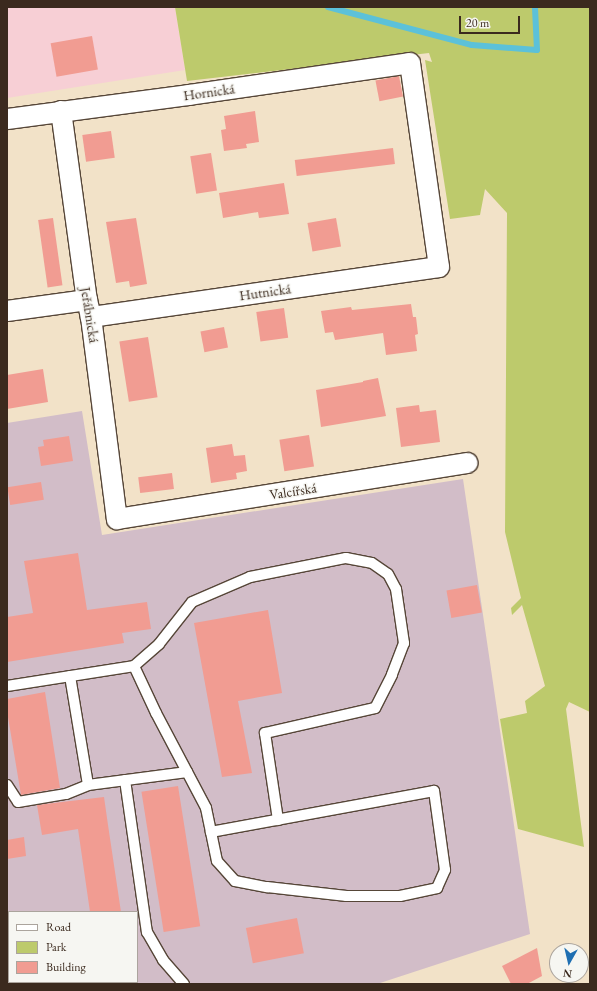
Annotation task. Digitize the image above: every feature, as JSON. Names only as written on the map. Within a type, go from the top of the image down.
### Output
[{"type":"street","name":"Hornická","points":[[7,119],[189,95],[410,63],[439,267]]},
{"type":"street","name":"Jeřábnická","points":[[61,111],[118,519]]},
{"type":"street","name":"Hutnická","points":[[7,311],[89,308],[439,267]]},
{"type":"street","name":"Valcířská","points":[[118,519],[468,463]]},
{"type":"lane","points":[[7,686],[134,666],[159,644],[192,602],[250,577],[346,558],[372,564],[388,574],[396,589],[404,643],[392,675],[375,708],[266,733],[278,820]]},
{"type":"lane","points":[[134,666],[206,808],[217,861],[235,881],[267,887],[346,896],[400,896],[437,888],[445,870],[434,791],[211,832]]},
{"type":"lane","points":[[70,676],[88,785]]},
{"type":"lane","points":[[7,784],[18,802],[66,794],[88,785],[187,772]]},
{"type":"lane","points":[[125,780],[147,932],[163,960],[184,984]]},
{"type":"shaded area","points":[[7,7],[175,7],[185,70],[7,98]]},
{"type":"shaded area","points":[[82,411],[102,535],[463,479],[530,934],[377,984],[7,984],[7,423]]},
{"type":"green space","points":[[175,7],[590,7],[590,712],[569,702],[566,709],[584,847],[518,829],[500,719],[527,713],[525,701],[545,686],[522,605],[512,615],[511,608],[521,598],[505,532],[507,213],[485,189],[480,215],[450,219],[425,60],[432,62],[429,53],[187,81]]},
{"type":"building","points":[[92,36],[98,69],[57,77],[51,43]]},
{"type":"building","points":[[399,76],[403,97],[379,101],[375,81]]},
{"type":"building","points":[[255,111],[259,142],[246,144],[247,148],[224,151],[221,130],[226,129],[224,116]]},
{"type":"building","points":[[111,131],[115,158],[86,162],[82,135]]},
{"type":"building","points":[[393,148],[395,164],[297,176],[295,160]]},
{"type":"building","points":[[211,153],[217,191],[196,194],[190,156]]},
{"type":"building","points":[[284,183],[289,214],[259,218],[258,212],[223,218],[219,193]]},
{"type":"building","points":[[53,218],[62,285],[48,287],[38,220]]},
{"type":"building","points":[[136,218],[147,284],[130,287],[129,281],[116,283],[106,222]]},
{"type":"building","points":[[336,218],[341,247],[312,252],[307,223]]},
{"type":"building","points":[[411,304],[413,317],[416,317],[418,334],[415,335],[417,351],[386,355],[383,333],[335,340],[333,332],[325,333],[321,311],[351,307],[352,310]]},
{"type":"building","points":[[284,308],[288,338],[260,342],[256,312]]},
{"type":"building","points":[[224,327],[228,348],[204,352],[200,332]]},
{"type":"building","points":[[148,337],[158,397],[129,402],[119,342]]},
{"type":"building","points":[[43,369],[48,402],[7,409],[7,375]]},
{"type":"building","points":[[378,378],[386,416],[321,427],[316,390]]},
{"type":"building","points":[[419,405],[420,412],[436,410],[440,442],[401,447],[396,408]]},
{"type":"building","points":[[309,435],[314,467],[284,471],[279,440]]},
{"type":"building","points":[[69,436],[73,461],[41,466],[38,447],[44,446],[43,440]]},
{"type":"building","points":[[232,444],[234,456],[245,455],[247,471],[236,473],[237,479],[211,483],[206,448]]},
{"type":"building","points":[[172,473],[174,489],[140,493],[138,477]]},
{"type":"building","points":[[41,482],[44,500],[10,505],[7,487]]},
{"type":"building","points":[[78,553],[87,610],[147,602],[151,629],[122,633],[124,643],[7,662],[7,617],[33,613],[24,561]]},
{"type":"building","points":[[477,585],[482,613],[451,618],[446,590]]},
{"type":"building","points":[[268,610],[282,693],[238,701],[252,773],[222,777],[194,623]]},
{"type":"building","points":[[45,692],[60,788],[21,795],[7,711],[7,699]]},
{"type":"building","points":[[178,786],[200,926],[164,932],[141,792]]},
{"type":"building","points":[[104,797],[121,911],[90,911],[78,829],[42,835],[37,805]]},
{"type":"building","points":[[24,837],[26,856],[7,859],[7,840]]},
{"type":"building","points":[[297,918],[304,953],[253,963],[246,928]]},
{"type":"building","points":[[537,948],[542,976],[527,984],[511,984],[502,966]]},
{"type":"waterway","points":[[328,7],[472,45],[537,50],[535,7]]}]
